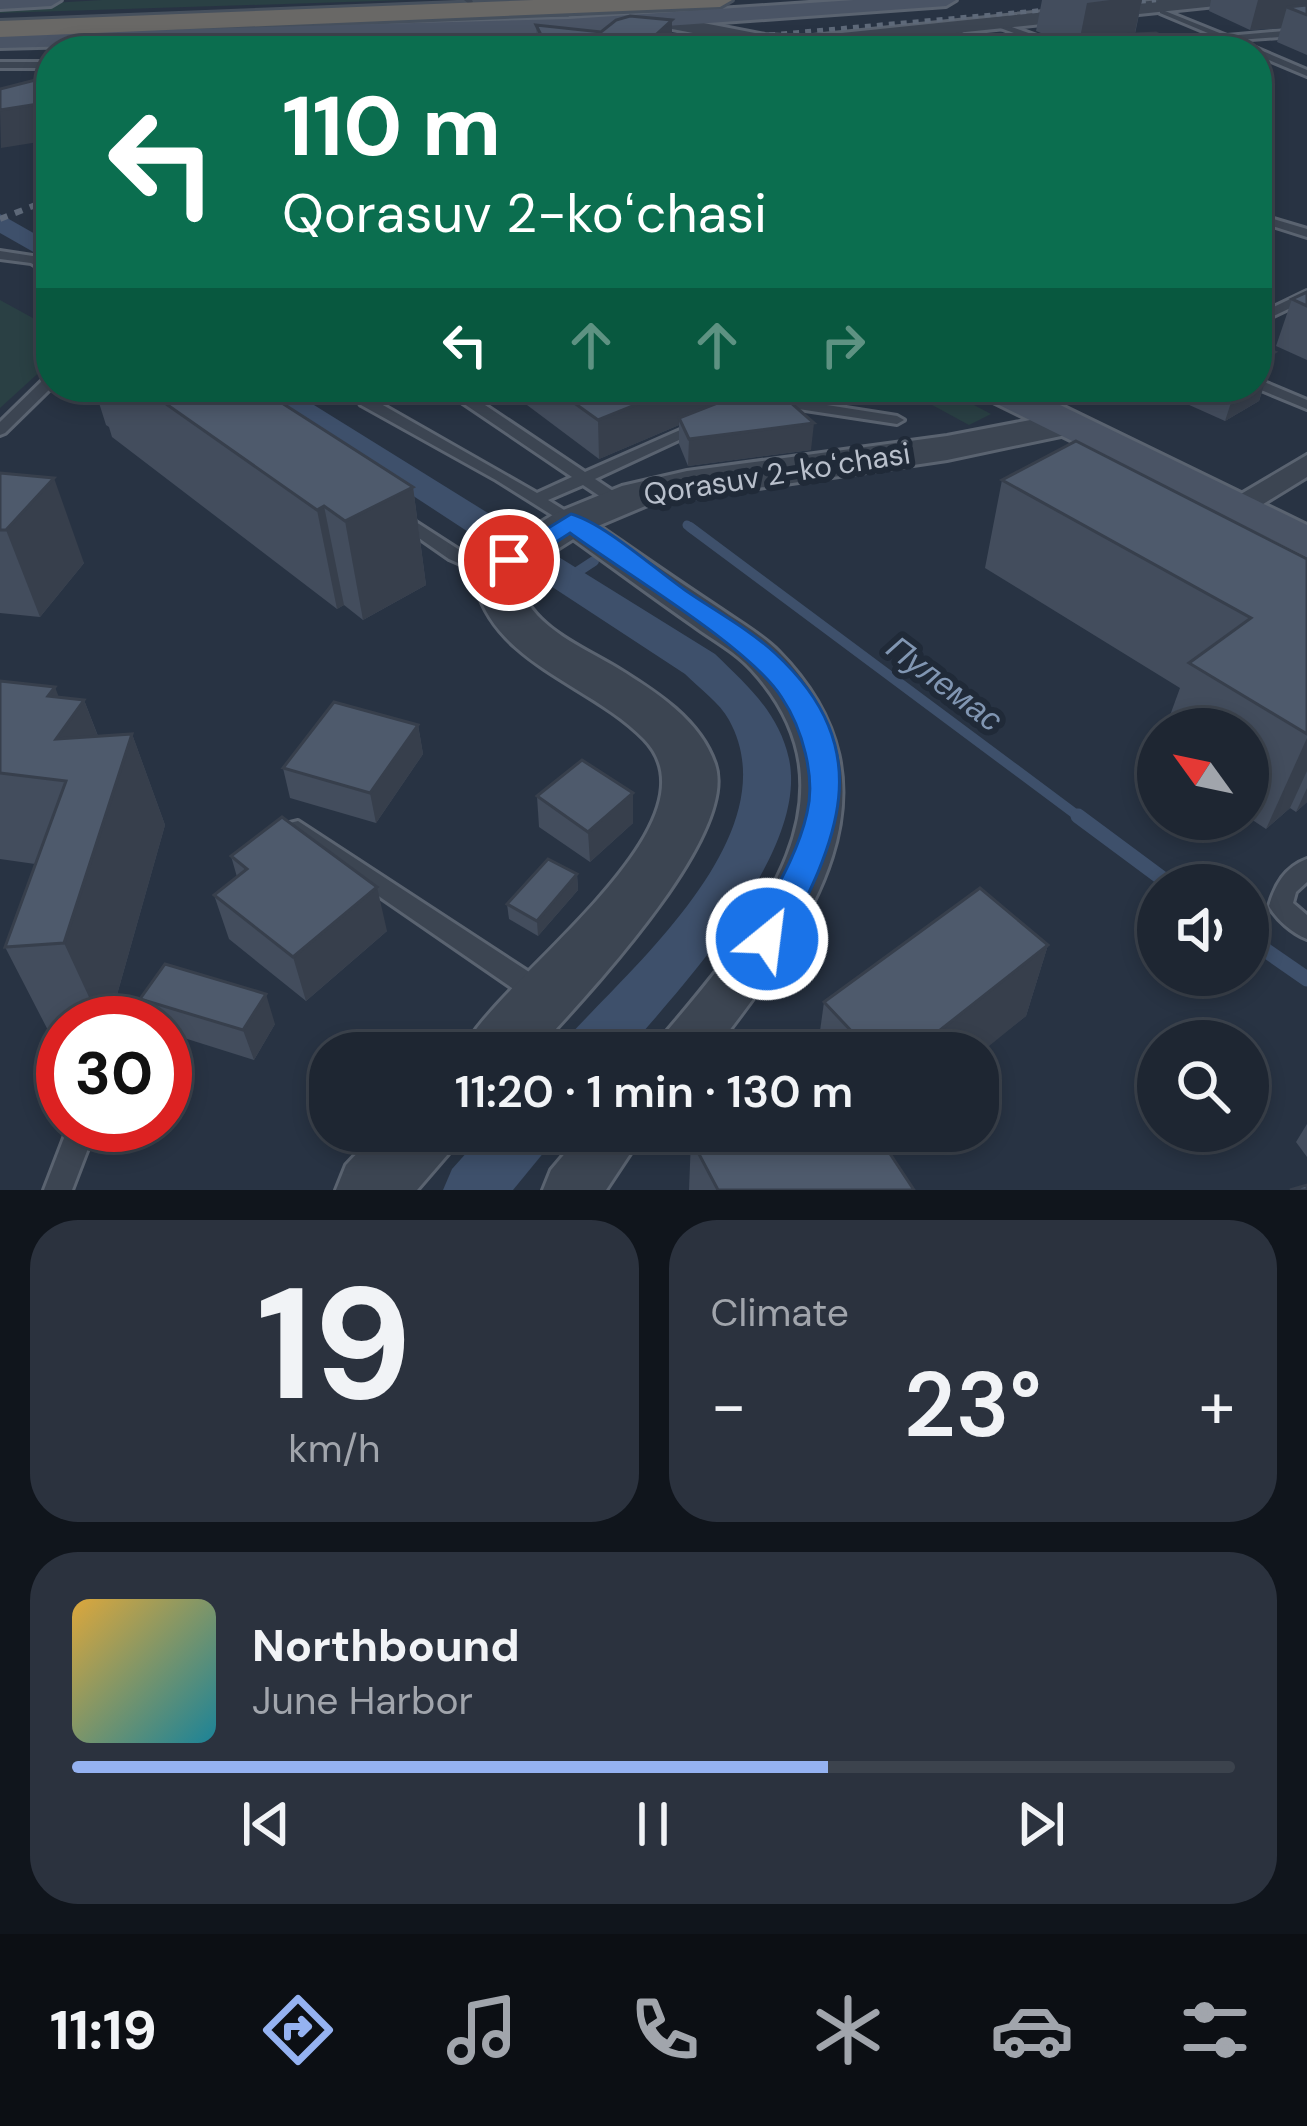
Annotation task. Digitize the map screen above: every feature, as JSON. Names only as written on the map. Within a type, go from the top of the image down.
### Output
[{"type":"highway","points":[[2,32],[514,0]]},
{"type":"highway","points":[[2,32],[721,0]]},
{"type":"main road","points":[[0,3],[51,0]]},
{"type":"main road","points":[[234,36],[662,21],[946,0]]},
{"type":"main road","points":[[386,36],[424,29]]},
{"type":"main road","points":[[2,32],[166,36]]},
{"type":"main road","points":[[1023,402],[1248,500]]},
{"type":"main road","points":[[1071,402],[1305,533]]},
{"type":"street","points":[[868,36],[1216,0]]},
{"type":"street","points":[[662,21],[751,36]]},
{"type":"street","name":"Qorasuv 2-koʻchasi","points":[[533,538],[619,502],[687,483],[946,448],[1067,424]]},
{"type":"street","points":[[1248,500],[1307,464]]},
{"type":"street","points":[[512,1032],[650,877],[682,828],[694,780],[680,748],[640,707],[514,620],[501,597],[533,538],[763,657],[806,711],[825,764],[825,810],[785,910],[749,968],[698,1032]]},
{"type":"street","points":[[371,1190],[405,1152]]},
{"type":"lane","points":[[1163,11],[1223,36]]},
{"type":"lane","points":[[998,24],[1030,36]]},
{"type":"lane","points":[[953,28],[962,36]]},
{"type":"lane","points":[[2,32],[36,52]]},
{"type":"lane","points":[[1241,36],[1307,32]]},
{"type":"lane","points":[[1272,58],[1307,73]]},
{"type":"lane","points":[[0,65],[36,62]]},
{"type":"lane","points":[[1272,222],[1307,233]]},
{"type":"lane","points":[[0,255],[36,261]]},
{"type":"lane","points":[[1272,312],[1307,295]]},
{"type":"lane","points":[[1272,390],[1307,405]]},
{"type":"lane","points":[[0,430],[36,395]]},
{"type":"lane","points":[[367,402],[533,538]]},
{"type":"lane","points":[[471,402],[619,502]]},
{"type":"lane","points":[[751,406],[761,402]]},
{"type":"lane","points":[[800,402],[897,420]]},
{"type":"lane","points":[[381,503],[455,555],[533,538],[580,477],[709,423]]},
{"type":"lane","points":[[298,829],[544,996]]},
{"type":"lane","points":[[1307,868],[1286,888],[1281,906],[1307,929]]},
{"type":"lane","points":[[58,1190],[73,1152]]},
{"type":"green space","points":[[102,0],[408,0],[0,13],[0,6]]},
{"type":"green space","points":[[667,26],[675,29],[622,36],[404,36]]},
{"type":"green space","points":[[0,300],[36,320],[36,375],[0,408]]},
{"type":"green space","points":[[927,402],[968,402],[991,414],[969,425]]},
{"type":"building","points":[[1307,5],[1307,15],[1287,7]]},
{"type":"building","points":[[630,16],[672,20],[654,36],[542,36],[536,25],[601,32]]},
{"type":"building","points":[[1156,33],[1162,36],[1098,36]]},
{"type":"building","points":[[36,80],[36,104],[0,110],[0,89]]},
{"type":"building","points":[[1307,292],[1307,306],[1292,299]]},
{"type":"building","points":[[163,402],[280,402],[413,487],[345,521],[324,506],[317,510]]},
{"type":"building","points":[[573,402],[643,402],[598,420]]},
{"type":"building","points":[[720,402],[790,402],[814,423],[689,439],[679,418]]},
{"type":"building","points":[[1076,441],[1307,559],[1307,734],[1189,663],[1251,618],[1002,480]]},
{"type":"building","points":[[0,473],[54,478],[6,530],[0,530]]},
{"type":"building","points":[[0,681],[55,687],[48,696],[84,700],[56,739],[132,734],[64,943],[5,947],[66,781],[0,773]]},
{"type":"building","points":[[334,702],[418,725],[370,793],[283,768]]},
{"type":"building","points":[[582,760],[633,793],[588,832],[537,796]]},
{"type":"building","points":[[282,817],[377,887],[293,957],[214,895],[247,869],[231,856]]},
{"type":"building","points":[[548,859],[577,874],[537,921],[507,904]]},
{"type":"building","points":[[980,888],[1048,945],[938,1032],[852,1032],[824,1002]]},
{"type":"building","points":[[165,964],[266,994],[243,1030],[192,1015],[192,996],[142,996]]},
{"type":"building","points":[[698,1152],[889,1152],[914,1190],[718,1190]]},
{"type":"waterway","points":[[0,222],[36,245]]},
{"type":"waterway","points":[[287,402],[700,664],[748,711],[767,761],[763,812],[742,864],[708,915],[609,1032]]},
{"type":"waterway","name":"Пулемас","points":[[687,525],[694,530]]},
{"type":"waterway","name":"Пулемас","points":[[690,527],[1082,819]]},
{"type":"waterway","name":"Пулемас","points":[[568,578],[594,561]]},
{"type":"waterway","name":"Пулемас","points":[[1078,816],[1143,864]]},
{"type":"waterway","name":"Пулемас","points":[[1269,953],[1307,979]]},
{"type":"waterway","points":[[474,1190],[506,1152]]},
{"type":"railway","points":[[756,36],[1156,0]]},
{"type":"railway","points":[[0,219],[36,205]]},
{"type":"route","points":[[509,560],[571,522],[763,657],[795,692],[825,764],[825,810],[799,882],[767,939]]}]
